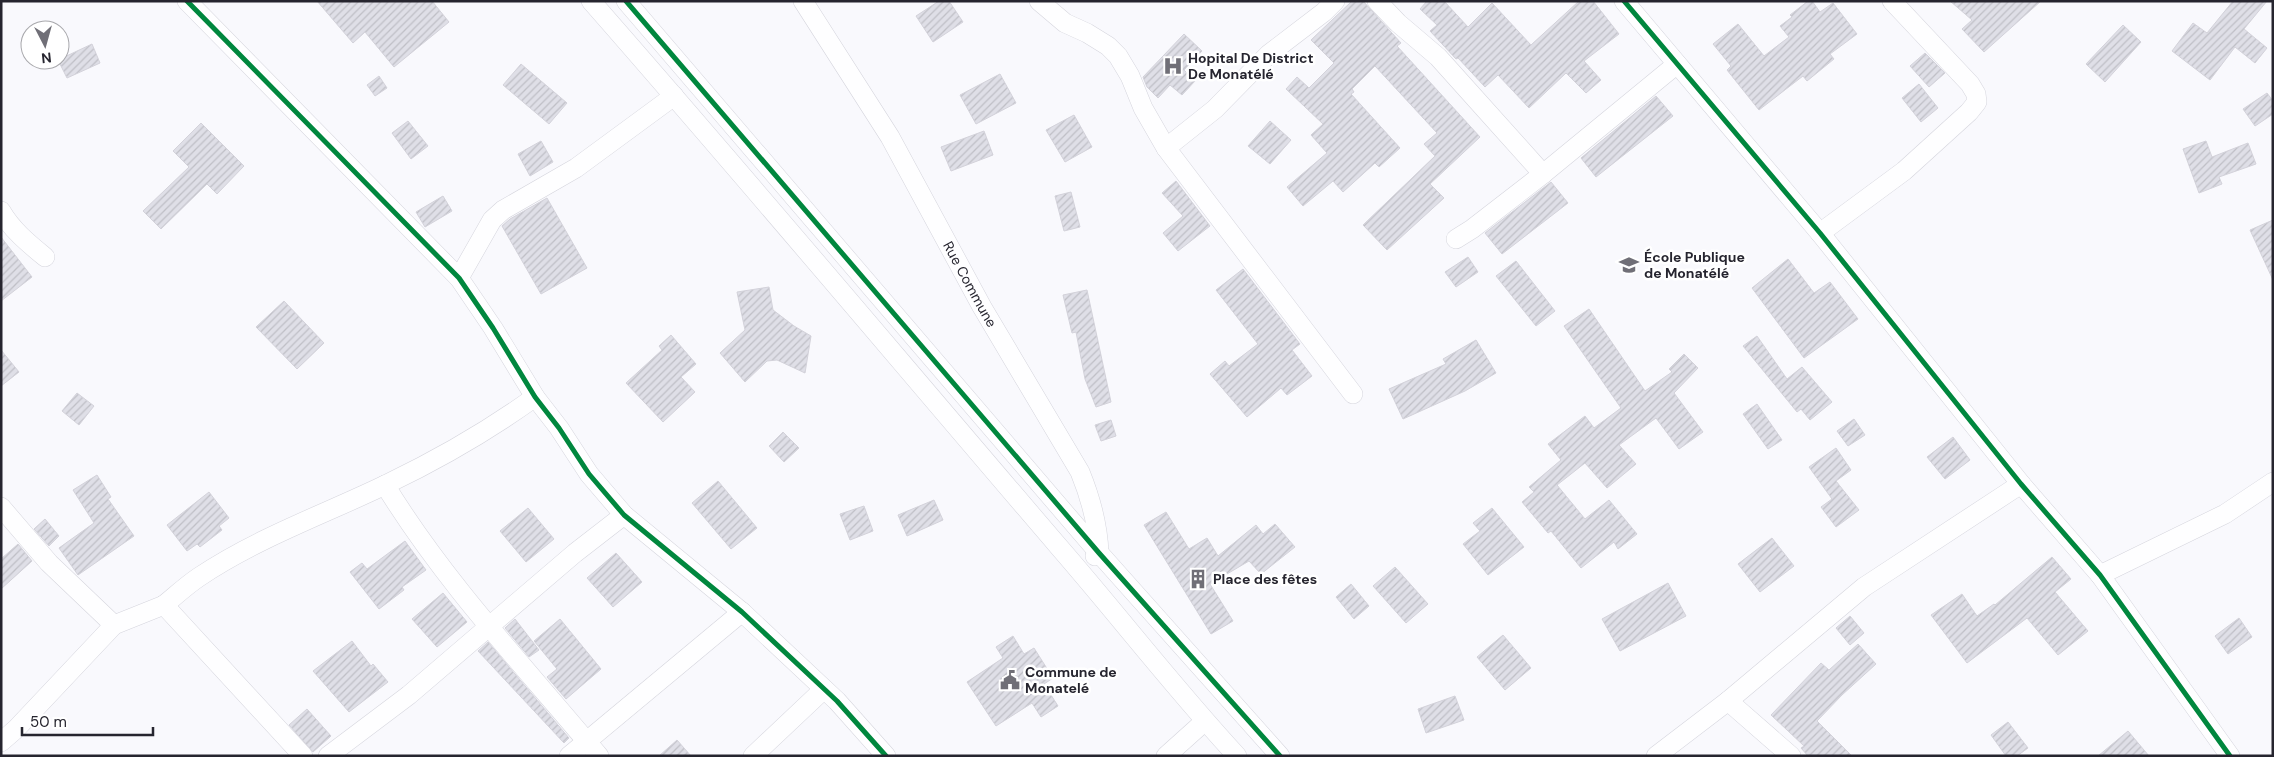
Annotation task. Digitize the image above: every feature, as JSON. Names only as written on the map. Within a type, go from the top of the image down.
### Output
[{"type":"street","points":[[188,1],[459,278],[493,328],[535,397],[560,428],[590,474],[624,515],[742,612],[824,689],[886,756]]},
{"type":"street","points":[[591,1],[1077,568],[1205,721],[1237,756]]},
{"type":"street","points":[[626,1],[1099,553],[1280,756]]},
{"type":"street","name":"Rue Commune","points":[[803,1],[890,137],[982,307],[1080,472],[1092,502],[1098,531],[1099,553]]},
{"type":"street","points":[[1039,1],[1064,23],[1087,32],[1108,46],[1118,56],[1130,76],[1143,108],[1166,148],[1353,394]]},
{"type":"street","points":[[1166,148],[1215,109],[1269,54],[1324,12],[1335,1]]},
{"type":"street","points":[[1377,1],[1398,23],[1438,57],[1543,174]]},
{"type":"street","points":[[1624,1],[1820,233],[2021,484],[2100,575],[2230,756]]},
{"type":"street","points":[[1820,233],[1904,171],[1970,112],[1977,102],[1976,94],[1970,84],[1892,1]]},
{"type":"street","points":[[1456,239],[1472,229],[1543,174],[1677,64]]},
{"type":"street","points":[[459,278],[480,239],[498,215],[576,168],[674,96]]},
{"type":"street","points":[[1,211],[22,238],[45,257]]},
{"type":"street","points":[[822,271],[842,254]]},
{"type":"street","points":[[1,742],[114,625],[164,605],[199,577],[240,553],[385,485],[455,449],[500,422],[535,397]]},
{"type":"street","points":[[2100,575],[2225,514],[2273,482]]},
{"type":"street","points":[[1656,756],[1728,701],[1864,587],[2021,484]]},
{"type":"street","points":[[385,485],[413,529],[455,586],[599,756]]},
{"type":"street","points":[[1,507],[49,563],[114,625]]},
{"type":"street","points":[[328,756],[409,695],[489,625],[624,515]]},
{"type":"street","points":[[1077,568],[1099,553]]},
{"type":"street","points":[[164,605],[303,756]]},
{"type":"street","points":[[569,756],[742,612]]},
{"type":"street","points":[[753,756],[824,689]]},
{"type":"street","points":[[1728,701],[1791,756]]},
{"type":"street","points":[[1166,756],[1205,721]]},
{"type":"building","points":[[317,1],[432,1],[449,22],[394,67],[365,32],[353,43]]},
{"type":"building","points":[[939,1],[949,1],[963,22],[933,42],[916,16]]},
{"type":"building","points":[[1352,1],[1363,1],[1401,43],[1397,46],[1480,137],[1430,184],[1444,198],[1387,250],[1363,225],[1435,156],[1424,144],[1437,133],[1375,66],[1352,89],[1354,92],[1351,94],[1400,148],[1379,167],[1375,163],[1343,192],[1333,181],[1303,206],[1287,187],[1327,153],[1311,135],[1323,124],[1286,89],[1297,77],[1309,88],[1334,63],[1311,40]]},
{"type":"building","points":[[1427,1],[1444,1],[1468,27],[1492,3],[1531,45],[1579,1],[1593,1],[1619,34],[1584,61],[1601,80],[1586,93],[1566,73],[1529,108],[1498,75],[1485,87],[1458,58],[1456,59],[1430,31],[1437,25],[1420,9]]},
{"type":"building","points":[[1808,1],[1812,1],[1820,12],[1833,3],[1857,34],[1830,54],[1834,59],[1807,81],[1803,76],[1759,110],[1727,70],[1731,66],[1713,44],[1738,24],[1764,56],[1789,37],[1780,26],[1792,17],[1790,15]]},
{"type":"building","points":[[1950,1],[2041,1],[1984,52],[1962,29],[1972,20]]},
{"type":"building","points":[[2233,1],[2267,1],[2244,29],[2267,48],[2255,63],[2235,47],[2210,80],[2172,51],[2193,23],[2207,33]]},
{"type":"building","points":[[2123,25],[2141,42],[2105,82],[2086,64]]},
{"type":"building","points":[[1184,34],[1202,51],[1184,70],[1195,81],[1182,95],[1170,85],[1158,98],[1147,87],[1143,77]]},
{"type":"building","points":[[92,44],[100,63],[67,78],[63,70],[70,70],[70,54]]},
{"type":"building","points":[[1925,53],[1945,73],[1929,87],[1910,66]]},
{"type":"building","points":[[521,64],[567,103],[549,124],[503,85]]},
{"type":"building","points":[[1000,74],[1016,103],[976,124],[960,95]]},
{"type":"building","points":[[379,76],[387,88],[375,96],[367,85]]},
{"type":"building","points":[[1919,84],[1938,108],[1921,122],[1902,98]]},
{"type":"building","points":[[2267,93],[2273,101],[2273,114],[2255,126],[2243,109]]},
{"type":"building","points":[[1656,96],[1673,116],[1596,177],[1581,158]]},
{"type":"building","points":[[1074,115],[1092,147],[1065,162],[1046,130]]},
{"type":"building","points":[[408,121],[428,146],[411,159],[392,133]]},
{"type":"building","points":[[1270,121],[1291,140],[1270,164],[1248,146]]},
{"type":"building","points":[[201,123],[244,166],[217,194],[207,184],[161,229],[143,211],[189,167],[173,151]]},
{"type":"building","points":[[984,131],[993,155],[951,171],[941,147]]},
{"type":"building","points":[[541,141],[553,162],[530,176],[518,154]]},
{"type":"building","points":[[2206,141],[2212,157],[2248,143],[2256,164],[2219,177],[2222,184],[2199,193],[2183,149]]},
{"type":"building","points":[[1176,181],[1210,226],[1178,251],[1163,233],[1183,216],[1162,193]]},
{"type":"building","points":[[1551,182],[1568,203],[1502,254],[1485,233]]},
{"type":"building","points":[[1071,192],[1080,227],[1064,231],[1055,196]]},
{"type":"building","points":[[443,196],[452,211],[425,227],[416,212]]},
{"type":"building","points":[[547,198],[587,268],[541,294],[502,226],[510,219]]},
{"type":"building","points":[[2273,220],[2273,280],[2250,230]]},
{"type":"building","points":[[1,237],[32,277],[1,301]]},
{"type":"building","points":[[1468,257],[1478,272],[1456,287],[1445,272]]},
{"type":"building","points":[[1788,259],[1814,293],[1830,282],[1858,319],[1804,358],[1752,288]]},
{"type":"building","points":[[1516,261],[1555,311],[1536,326],[1496,276]]},
{"type":"building","points":[[1243,269],[1300,344],[1292,350],[1312,376],[1287,395],[1281,388],[1247,417],[1210,374],[1225,361],[1229,366],[1258,344],[1216,290]]},
{"type":"building","points":[[769,287],[773,310],[811,336],[805,373],[777,360],[767,361],[745,382],[720,353],[745,330],[737,292]]},
{"type":"building","points":[[1087,290],[1111,402],[1096,407],[1085,379],[1076,332],[1072,333],[1063,295]]},
{"type":"building","points":[[284,301],[324,343],[297,369],[256,327]]},
{"type":"building","points":[[1589,309],[1645,391],[1672,372],[1669,369],[1684,354],[1698,368],[1674,393],[1703,432],[1679,449],[1656,418],[1619,445],[1636,464],[1607,488],[1585,463],[1557,485],[1585,519],[1609,500],[1637,534],[1618,549],[1614,542],[1581,568],[1551,531],[1548,533],[1522,502],[1534,492],[1529,487],[1561,460],[1548,444],[1585,416],[1594,428],[1621,408],[1564,326]]},
{"type":"building","points":[[671,335],[696,364],[681,377],[695,392],[663,422],[626,383],[662,350],[659,346]]},
{"type":"building","points":[[1757,336],[1787,379],[1802,367],[1832,402],[1810,420],[1801,409],[1797,412],[1743,346]]},
{"type":"building","points":[[1476,340],[1496,373],[1465,391],[1403,419],[1389,389],[1446,364],[1443,359]]},
{"type":"building","points":[[1,350],[19,372],[1,386]]},
{"type":"building","points":[[77,393],[94,406],[79,425],[62,411]]},
{"type":"building","points":[[1757,404],[1782,440],[1768,449],[1743,414]]},
{"type":"building","points":[[1854,419],[1865,435],[1848,446],[1837,431]]},
{"type":"building","points":[[1111,420],[1116,436],[1101,441],[1095,425]]},
{"type":"building","points":[[783,432],[799,448],[784,462],[769,446]]},
{"type":"building","points":[[1953,437],[1970,460],[1945,479],[1927,457]]},
{"type":"building","points":[[1836,448],[1851,470],[1836,481],[1859,510],[1836,527],[1821,507],[1832,499],[1809,467]]},
{"type":"building","points":[[97,475],[111,497],[108,499],[134,536],[78,575],[59,548],[94,523],[73,490]]},
{"type":"building","points":[[718,481],[757,528],[731,549],[692,503]]},
{"type":"building","points":[[209,492],[229,518],[219,526],[222,530],[200,547],[197,544],[187,551],[167,525]]},
{"type":"building","points":[[934,500],[943,520],[907,536],[898,515]]},
{"type":"building","points":[[864,506],[873,531],[850,540],[840,514]]},
{"type":"building","points":[[528,508],[554,539],[526,562],[500,531]]},
{"type":"building","points":[[1492,508],[1524,547],[1488,575],[1463,544],[1480,531],[1473,523]]},
{"type":"building","name":"Place des fêtes","points":[[1166,512],[1189,549],[1207,538],[1218,556],[1256,525],[1263,534],[1275,524],[1295,547],[1261,574],[1249,561],[1210,584],[1233,621],[1211,634],[1144,525]]},
{"type":"building","points":[[45,519],[59,536],[49,546],[34,529]]},
{"type":"building","points":[[1772,538],[1794,566],[1760,592],[1738,564]]},
{"type":"building","points":[[405,541],[426,570],[402,587],[404,590],[379,609],[350,572],[362,563],[367,569]]},
{"type":"building","points":[[18,544],[32,561],[1,589],[1,559]]},
{"type":"building","points":[[616,553],[642,582],[613,607],[587,578]]},
{"type":"building","points":[[2052,557],[2071,579],[2055,592],[2088,631],[2058,655],[2027,618],[1967,663],[1931,615],[1962,594],[1977,616],[1995,605]]},
{"type":"building","points":[[1395,567],[1428,604],[1406,623],[1373,586]]},
{"type":"building","points":[[1668,583],[1686,616],[1620,651],[1602,619]]},
{"type":"building","points":[[1351,584],[1369,606],[1354,619],[1336,597]]},
{"type":"building","points":[[443,593],[467,622],[437,647],[412,619]]},
{"type":"building","points":[[1850,616],[1864,633],[1850,645],[1836,628]]},
{"type":"building","points":[[2239,618],[2252,637],[2228,654],[2215,636]]},
{"type":"building","points":[[515,619],[539,650],[529,657],[505,628]]},
{"type":"building","points":[[560,619],[601,669],[566,699],[547,677],[557,669],[534,641]]},
{"type":"building","points":[[1503,635],[1531,668],[1505,690],[1477,657]]},
{"type":"building","name":"Commune de Monatelé","points":[[1013,636],[1024,654],[1034,648],[1053,678],[1044,684],[1058,706],[1041,717],[1032,703],[996,726],[967,682],[1003,658],[996,647]]},
{"type":"building","points":[[352,641],[371,666],[373,664],[388,682],[349,712],[313,671]]},
{"type":"building","points":[[488,642],[569,738],[564,743],[478,651]]},
{"type":"building","points":[[1858,644],[1876,664],[1817,721],[1852,756],[1808,756],[1801,748],[1804,746],[1771,715],[1821,663],[1829,670]]},
{"type":"building","points":[[1455,696],[1464,720],[1426,733],[1418,709]]},
{"type":"building","points":[[307,709],[331,736],[313,752],[289,725]]},
{"type":"building","points":[[2008,722],[2028,748],[2017,756],[2006,756],[1991,735]]},
{"type":"building","points":[[2128,731],[2149,756],[2098,756]]},
{"type":"building","points":[[677,740],[691,756],[659,756]]},
{"type":"cycle path","points":[[187,1],[459,278],[493,328],[535,397],[559,428],[589,474],[624,515],[742,612],[837,701],[886,756]]},
{"type":"cycle path","points":[[626,1],[1099,553],[1280,756]]},
{"type":"cycle path","points":[[1624,1],[1820,233],[2021,484],[2100,575],[2230,756]]},
{"type":"place","name":"Hopital De District De Monatélé","points":[[1173,66]]},
{"type":"place","name":"École Publique de Monatélé","points":[[1629,265]]},
{"type":"place","name":"Place des fêtes","points":[[1198,579]]},
{"type":"place","name":"Commune de Monatelé","points":[[1010,680]]}]
